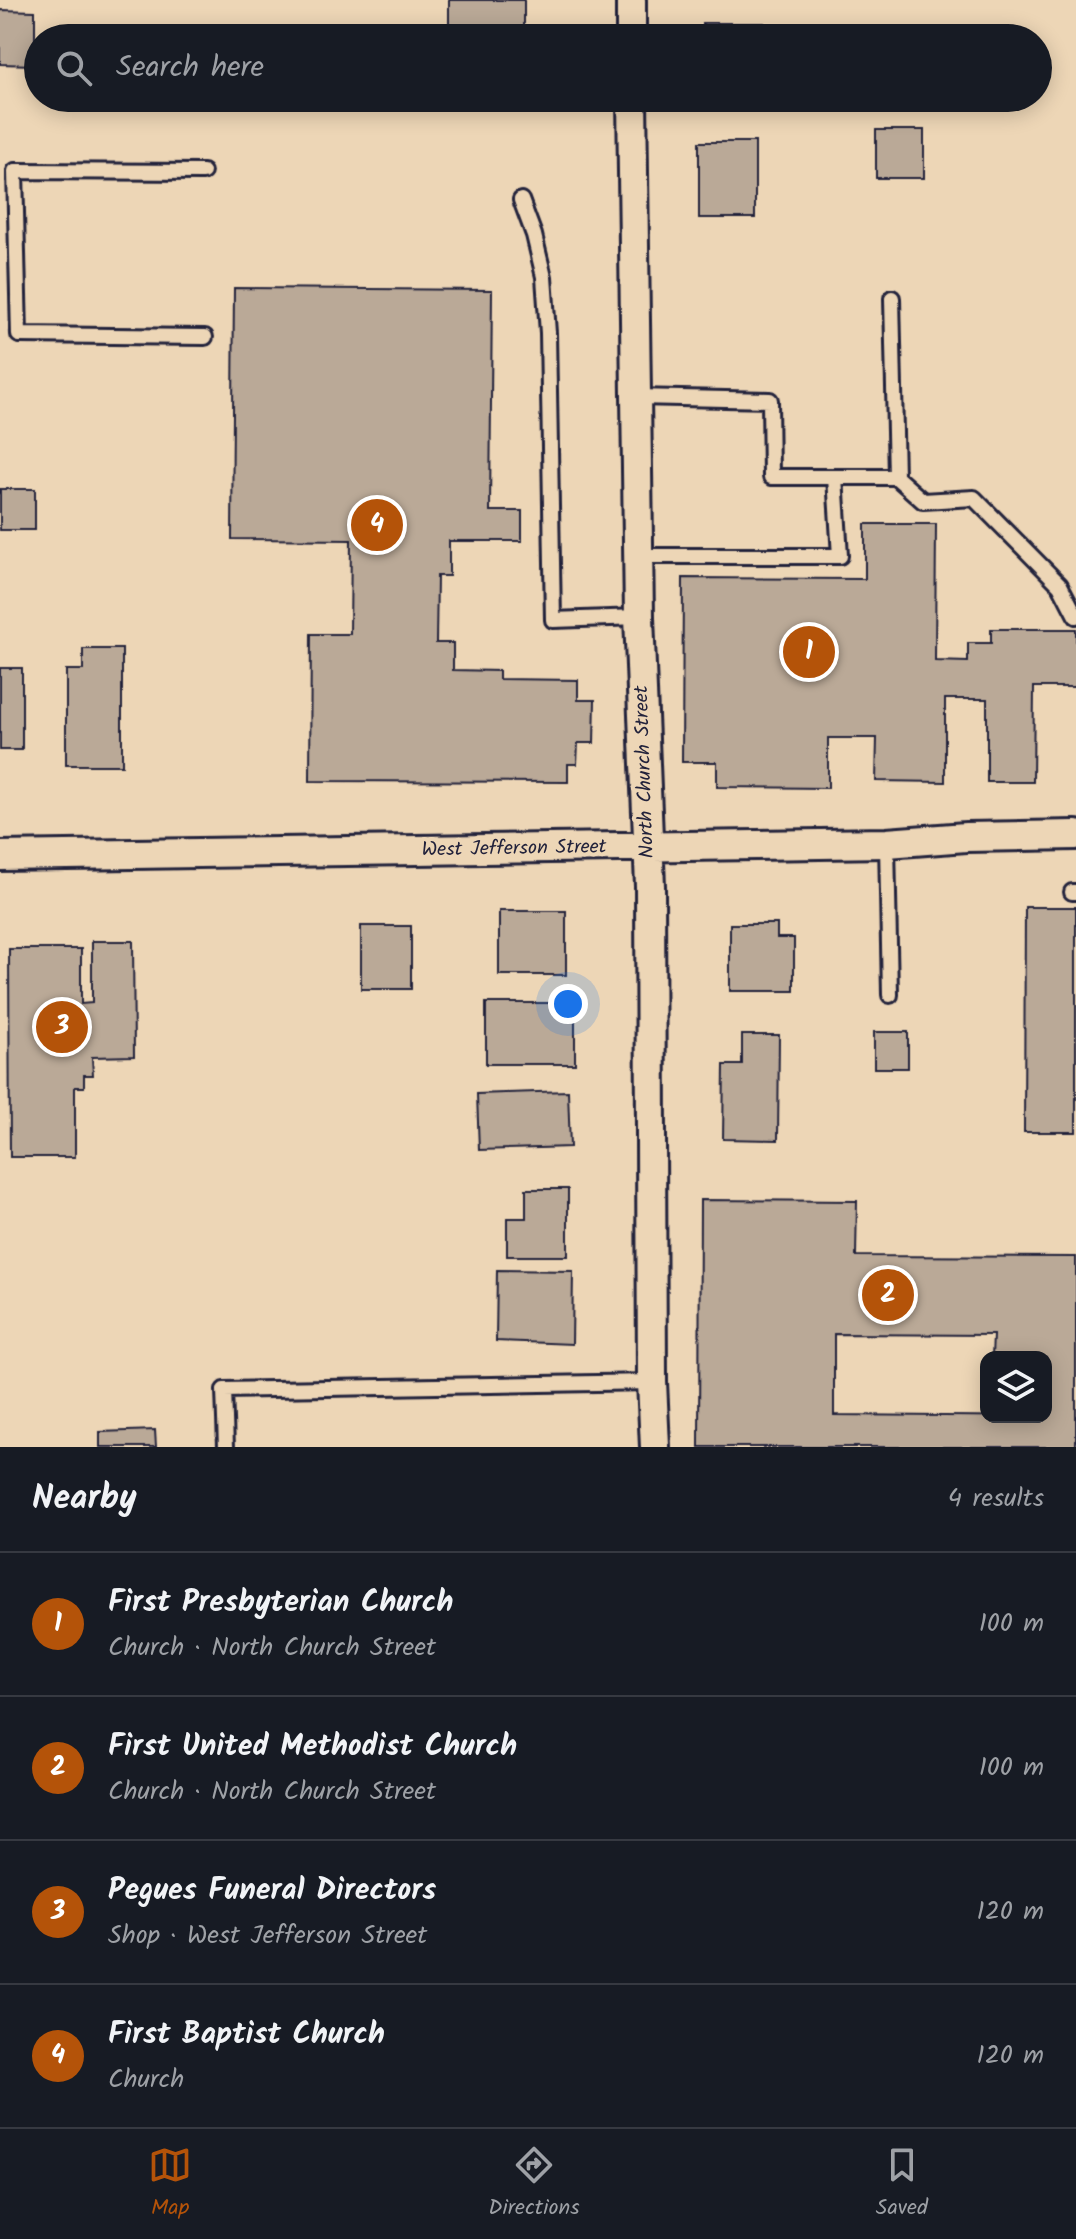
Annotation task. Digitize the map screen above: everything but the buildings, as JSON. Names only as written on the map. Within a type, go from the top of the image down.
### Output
[{"type":"street","points":[[631,0],[631,24]]},
{"type":"street","name":"North Church Street","points":[[632,112],[639,617],[648,847],[655,1447]]},
{"type":"street","name":"West Jefferson Street","points":[[0,856],[887,843],[966,837],[1076,835]]},
{"type":"lane","points":[[203,172],[15,171],[19,335],[205,337]]},
{"type":"lane","points":[[521,200],[534,235],[544,277],[548,333],[553,620],[639,617]]},
{"type":"lane","points":[[892,298],[896,477]]},
{"type":"lane","points":[[636,397],[770,400],[771,477],[896,477],[923,501],[974,498],[1060,585],[1076,616]]},
{"type":"lane","points":[[639,556],[840,556],[835,477]]},
{"type":"lane","points":[[887,843],[890,995]]},
{"type":"lane","points":[[226,1447],[224,1390],[652,1382]]},
{"type":"place","name":"First Baptist Church","points":[[377,525]]},
{"type":"place","name":"First Presbyterian Church","points":[[809,652]]},
{"type":"place","name":"Pegues Funeral Directors","points":[[62,1027]]},
{"type":"place","name":"First United Methodist Church","points":[[888,1295]]}]
